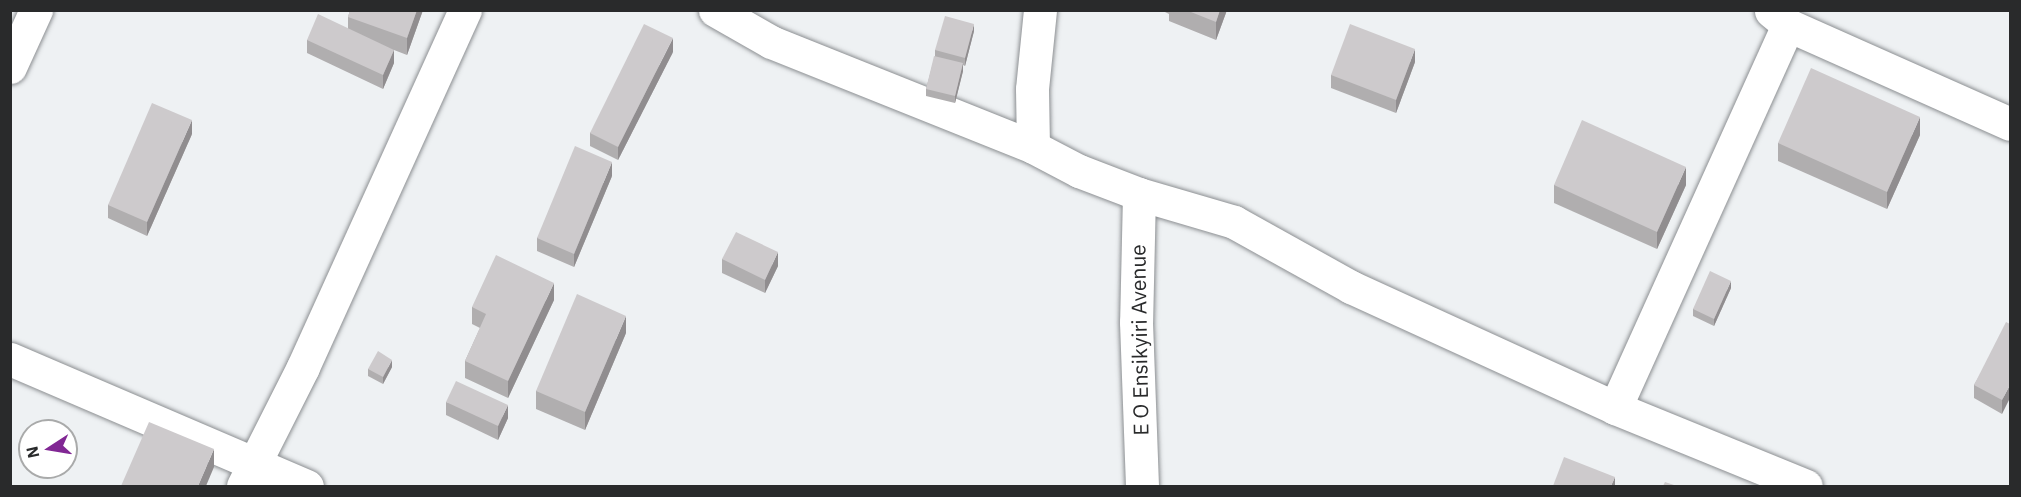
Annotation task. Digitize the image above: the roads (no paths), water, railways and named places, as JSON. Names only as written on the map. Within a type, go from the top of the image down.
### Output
[{"type":"street","points":[[10,67],[36,10]]},
{"type":"street","points":[[250,474],[465,10]]},
{"type":"street","points":[[715,10],[771,42],[1033,147],[1079,171],[1138,194],[1234,222],[1351,287],[1615,408],[1806,486]]},
{"type":"street","points":[[1033,147],[1032,89],[1040,10]]},
{"type":"street","points":[[1615,408],[1779,18],[2010,124]]},
{"type":"street","name":"E O Ensikyiri Avenue","points":[[1138,194],[1136,322],[1142,486]]},
{"type":"street","points":[[10,359],[250,474],[308,486]]}]
